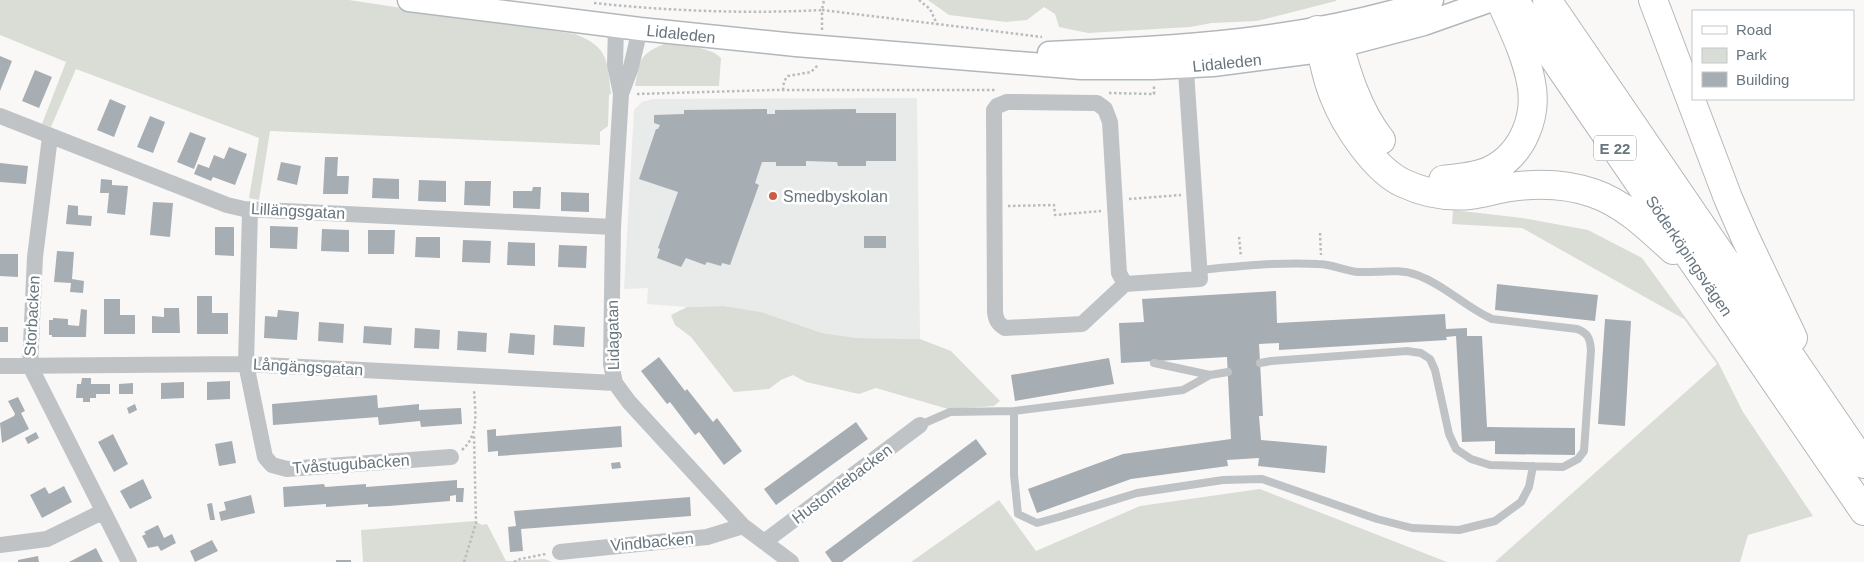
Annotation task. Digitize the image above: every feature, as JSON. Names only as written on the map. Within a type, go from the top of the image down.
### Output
[{"type":"highway","points":[[1653,0],[1732,206],[1824,405]]},
{"type":"highway","name":"Söderköpingsvägen","points":[[1549,2],[1864,464]]},
{"type":"highway","points":[[1328,39],[1356,98],[1378,137],[1393,154],[1412,168],[1443,180],[1473,176],[1490,170],[1506,160],[1520,145],[1528,128],[1533,109],[1532,83],[1512,9]]},
{"type":"highway","name":"Söderköpingsvägen","points":[[1512,9],[1705,280],[1864,511]]},
{"type":"highway","points":[[1328,39],[1333,94],[1341,112],[1360,142],[1383,169],[1402,183],[1422,191],[1444,195],[1469,195],[1512,187],[1538,185],[1570,187],[1593,193],[1613,202],[1632,214],[1705,280]]},
{"type":"street","name":"Lidaleden","points":[[409,0],[640,30],[796,45],[1081,68],[1154,68],[1185,56]]},
{"type":"street","name":"Lidaleden","points":[[954,58],[1185,56],[1266,59],[1328,39],[1403,9],[1432,0]]},
{"type":"street","name":"Lidaleden","points":[[1328,39],[1424,24],[1492,0]]},
{"type":"street","name":"Lidagatan","points":[[616,26],[615,65],[626,94]]},
{"type":"street","name":"Lidagatan","points":[[640,30],[626,94],[613,227],[611,334],[615,383],[629,402],[743,526],[791,562]]},
{"type":"street","points":[[1125,284],[1119,273],[1110,122],[1106,109],[1097,103],[1007,102],[997,106],[994,110],[996,319],[1000,325],[1006,328],[1082,324],[1125,284],[1200,279],[1185,56]]},
{"type":"street","name":"Lillängsgatan","points":[[0,116],[226,204],[250,210],[613,227]]},
{"type":"street","name":"Storbacken","points":[[50,137],[35,257],[30,366],[102,512],[129,562]]},
{"type":"street","name":"Tvåstugubacken","points":[[250,210],[246,364],[265,457],[272,465],[287,469],[451,457]]},
{"type":"street","name":"Långängsgatan","points":[[0,366],[246,364],[615,383]]},
{"type":"street","name":"Hustomtebacken","points":[[764,542],[920,425]]},
{"type":"street","points":[[0,545],[47,539],[102,512]]},
{"type":"street","name":"Vindbacken","points":[[560,552],[707,537],[743,526]]},
{"type":"lane","points":[[1199,270],[1280,263],[1321,264],[1340,270],[1359,272],[1394,270],[1414,273],[1432,281],[1481,314],[1492,319],[1577,329],[1586,332],[1590,340],[1591,350],[1584,451],[1578,459],[1563,467],[1490,465],[1471,459],[1456,449],[1449,434],[1436,370],[1430,359],[1421,353],[1407,351],[1271,360],[1260,363]]},
{"type":"lane","points":[[1154,363],[1210,375]]},
{"type":"lane","points":[[920,425],[950,412],[1014,411],[1183,390],[1210,375],[1228,372]]},
{"type":"lane","points":[[1014,411],[1014,475],[1018,514],[1037,522],[1060,517],[1137,493],[1223,480],[1262,479],[1377,519],[1404,526],[1459,530],[1495,521],[1521,502],[1529,486],[1533,466]]},
{"type":"path","points":[[822,34],[824,0]]},
{"type":"path","points":[[586,3],[698,12],[822,10],[937,24]]},
{"type":"path","points":[[783,90],[784,81],[788,76],[810,72],[817,67],[819,59]]},
{"type":"path","points":[[1100,93],[1154,94],[1154,68]]},
{"type":"path","points":[[626,94],[783,90],[1002,90]]},
{"type":"path","points":[[994,206],[1054,206],[1055,215],[1194,194]]},
{"type":"path","points":[[1320,233],[1321,264]]},
{"type":"path","points":[[1239,237],[1241,266]]},
{"type":"path","points":[[469,562],[464,560],[476,523],[474,434],[476,424],[473,375]]},
{"type":"path","points":[[451,457],[466,446],[474,434]]},
{"type":"path","points":[[514,562],[520,558],[560,552]]},
{"type":"shaded area","name":"Smedbyskolan","points":[[917,98],[920,339],[857,338],[822,333],[761,312],[724,306],[687,307],[647,304],[648,288],[624,289],[634,110],[642,102],[653,99]]},
{"type":"green space","points":[[0,0],[349,0],[575,34],[594,44],[604,56],[607,64],[611,94],[609,95],[608,126],[600,132],[600,145],[270,131],[259,200],[249,198],[259,138],[76,69],[51,127],[42,124],[66,62],[0,35]]},
{"type":"green space","points":[[928,0],[1336,1],[1257,21],[1088,33],[1059,27],[1055,14],[1044,7],[1027,20],[1006,22],[949,15]]},
{"type":"green space","points":[[664,44],[694,47],[716,54],[721,58],[719,86],[635,86],[642,60],[649,52]]},
{"type":"green space","points":[[1453,210],[1522,218],[1588,230],[1642,258],[1718,362],[1743,412],[1813,516],[1748,535],[1740,562],[1495,562],[1717,364],[1684,319],[1522,228],[1452,224]]},
{"type":"green space","points":[[724,306],[761,312],[822,333],[857,338],[920,339],[951,351],[1000,401],[994,406],[948,409],[876,388],[859,394],[806,382],[793,375],[781,380],[769,389],[734,392],[691,337],[675,325],[671,315],[687,307]]},
{"type":"green space","points":[[1260,489],[1447,562],[911,562],[999,500],[1036,551],[1140,506]]},
{"type":"green space","points":[[475,521],[482,525],[487,524],[506,561],[545,559],[552,562],[363,562],[361,530]]},
{"type":"building","points":[[0,56],[12,61],[0,91]]},
{"type":"building","points":[[35,70],[52,77],[39,108],[22,101]]},
{"type":"building","points":[[110,99],[126,106],[114,137],[97,130]]},
{"type":"building","points":[[767,109],[767,114],[775,114],[775,110],[856,109],[856,113],[896,113],[896,161],[866,161],[866,166],[838,166],[837,162],[806,161],[806,166],[776,166],[776,162],[762,162],[755,183],[759,185],[730,265],[722,263],[721,266],[707,262],[705,265],[686,258],[681,267],[657,258],[660,249],[658,248],[678,192],[639,179],[656,129],[660,125],[654,123],[654,115],[684,114],[684,110]]},
{"type":"building","points":[[150,116],[165,122],[153,153],[137,147]]},
{"type":"building","points":[[190,132],[206,138],[194,169],[177,162]]},
{"type":"building","points":[[229,147],[247,154],[235,185],[213,177],[211,181],[194,174],[198,164],[209,168],[214,155],[224,159]]},
{"type":"building","points":[[325,157],[338,157],[337,176],[349,176],[348,194],[323,194]]},
{"type":"building","points":[[281,162],[301,166],[297,185],[277,180]]},
{"type":"building","points":[[0,163],[28,166],[26,184],[0,182]]},
{"type":"building","points":[[373,178],[399,179],[399,199],[372,198]]},
{"type":"building","points":[[101,179],[112,180],[112,185],[128,186],[125,215],[107,213],[109,193],[100,193]]},
{"type":"building","points":[[419,180],[446,181],[446,202],[418,201]]},
{"type":"building","points":[[465,181],[491,181],[490,206],[464,205]]},
{"type":"building","points":[[533,187],[541,187],[540,209],[513,208],[513,191],[532,191]]},
{"type":"building","points":[[561,192],[589,193],[589,212],[561,211]]},
{"type":"building","points":[[153,202],[173,203],[170,237],[150,235]]},
{"type":"building","points":[[68,205],[78,206],[78,215],[92,216],[91,226],[66,224]]},
{"type":"building","points":[[270,226],[298,227],[297,249],[270,248]]},
{"type":"building","points":[[215,227],[234,227],[234,256],[215,255]]},
{"type":"building","points":[[322,229],[349,230],[349,252],[321,251]]},
{"type":"building","points":[[368,230],[395,230],[394,254],[368,254]]},
{"type":"building","points":[[864,236],[886,236],[886,248],[864,248]]},
{"type":"building","points":[[416,237],[440,237],[440,258],[415,257]]},
{"type":"building","points":[[463,240],[491,241],[490,263],[462,262]]},
{"type":"building","points":[[508,242],[535,243],[535,266],[507,265]]},
{"type":"building","points":[[559,245],[587,246],[586,268],[558,267]]},
{"type":"building","points":[[57,251],[74,252],[72,279],[84,281],[83,293],[70,292],[71,283],[54,282]]},
{"type":"building","points":[[0,254],[18,254],[18,277],[0,276]]},
{"type":"building","points":[[1497,284],[1598,295],[1595,321],[1495,310]]},
{"type":"building","points":[[1276,291],[1277,323],[1445,314],[1446,329],[1467,328],[1467,336],[1482,336],[1487,427],[1575,428],[1575,455],[1495,454],[1495,441],[1462,442],[1456,336],[1446,337],[1447,340],[1279,350],[1279,343],[1259,344],[1263,416],[1259,416],[1261,440],[1327,446],[1325,473],[1258,466],[1259,458],[1227,460],[1228,466],[1131,479],[1037,513],[1028,489],[1123,454],[1231,439],[1227,357],[1121,363],[1119,323],[1144,322],[1142,299]]},
{"type":"building","points":[[197,296],[212,296],[212,313],[228,313],[228,334],[197,334]]},
{"type":"building","points":[[104,299],[120,299],[120,315],[135,315],[135,334],[104,334]]},
{"type":"building","points":[[164,308],[179,308],[180,333],[152,333],[152,316],[164,317]]},
{"type":"building","points":[[81,309],[87,310],[86,337],[52,337],[52,335],[49,335],[49,320],[53,320],[53,318],[68,319],[68,325],[79,326]]},
{"type":"building","points":[[278,310],[299,312],[297,340],[264,338],[265,316],[277,317]]},
{"type":"building","points":[[1605,319],[1631,321],[1625,426],[1598,424]]},
{"type":"building","points":[[319,322],[344,324],[343,343],[318,341]]},
{"type":"building","points":[[554,325],[585,327],[584,347],[553,345]]},
{"type":"building","points":[[364,326],[392,328],[391,345],[363,343]]},
{"type":"building","points":[[0,327],[8,327],[8,342],[0,342]]},
{"type":"building","points":[[415,328],[440,330],[439,349],[414,348]]},
{"type":"building","points":[[458,331],[487,333],[486,352],[457,350]]},
{"type":"building","points":[[510,333],[535,335],[534,355],[508,353]]},
{"type":"building","points":[[659,357],[685,391],[687,389],[713,422],[717,418],[742,451],[724,465],[699,432],[695,435],[670,402],[667,404],[641,371]]},
{"type":"building","points":[[1109,358],[1114,384],[1015,401],[1011,375]]},
{"type":"building","points":[[82,378],[91,378],[91,384],[110,384],[110,394],[96,394],[96,398],[90,398],[90,402],[83,402],[83,398],[76,398],[77,384],[81,384]]},
{"type":"building","points":[[230,381],[230,399],[207,400],[207,382]]},
{"type":"building","points":[[184,382],[184,398],[161,399],[161,383]]},
{"type":"building","points":[[133,383],[133,394],[119,394],[119,384]]},
{"type":"building","points":[[377,395],[378,408],[419,404],[419,410],[461,408],[462,424],[421,427],[420,421],[379,425],[378,417],[273,425],[272,404]]},
{"type":"building","points":[[18,397],[25,411],[21,413],[29,429],[2,443],[0,423],[14,416],[15,414],[8,401]]},
{"type":"building","points":[[135,404],[137,410],[129,414],[127,408]]},
{"type":"building","points":[[856,422],[868,439],[776,505],[764,489]]},
{"type":"building","points":[[621,426],[622,447],[498,456],[498,451],[488,452],[487,430],[496,429],[496,436]]},
{"type":"building","points":[[36,432],[39,438],[28,444],[25,438]]},
{"type":"building","points":[[113,434],[128,464],[114,472],[98,442]]},
{"type":"building","points":[[976,439],[987,454],[842,562],[832,562],[825,552]]},
{"type":"building","points":[[232,441],[236,463],[219,466],[215,444]]},
{"type":"building","points":[[620,462],[621,468],[612,469],[611,463]]},
{"type":"building","points":[[143,479],[152,498],[130,509],[120,491]]},
{"type":"building","points":[[457,480],[457,488],[464,488],[463,502],[456,502],[456,495],[450,496],[450,501],[389,506],[368,507],[368,504],[326,507],[326,504],[284,507],[283,487],[324,484],[325,487],[366,484],[366,487]]},
{"type":"building","points":[[64,486],[72,502],[42,518],[30,495],[45,487],[49,494]]},
{"type":"building","points":[[251,495],[255,513],[221,521],[219,512],[226,510],[224,502]]},
{"type":"building","points":[[690,497],[691,516],[521,529],[523,551],[510,552],[508,527],[516,526],[514,511]]},
{"type":"building","points":[[212,503],[215,520],[210,520],[207,504]]},
{"type":"building","points":[[158,525],[164,538],[172,534],[176,543],[161,551],[158,546],[148,548],[142,536],[146,534],[144,532]]},
{"type":"building","points":[[212,540],[218,551],[195,562],[190,551]]},
{"type":"building","points":[[96,548],[103,562],[69,562]]},
{"type":"building","points":[[38,556],[39,562],[18,562],[18,560]]},
{"type":"building","points":[[336,560],[351,560],[351,562],[336,562]]},
{"type":"place","name":"Smedbyskolan","points":[[773,196]]}]
